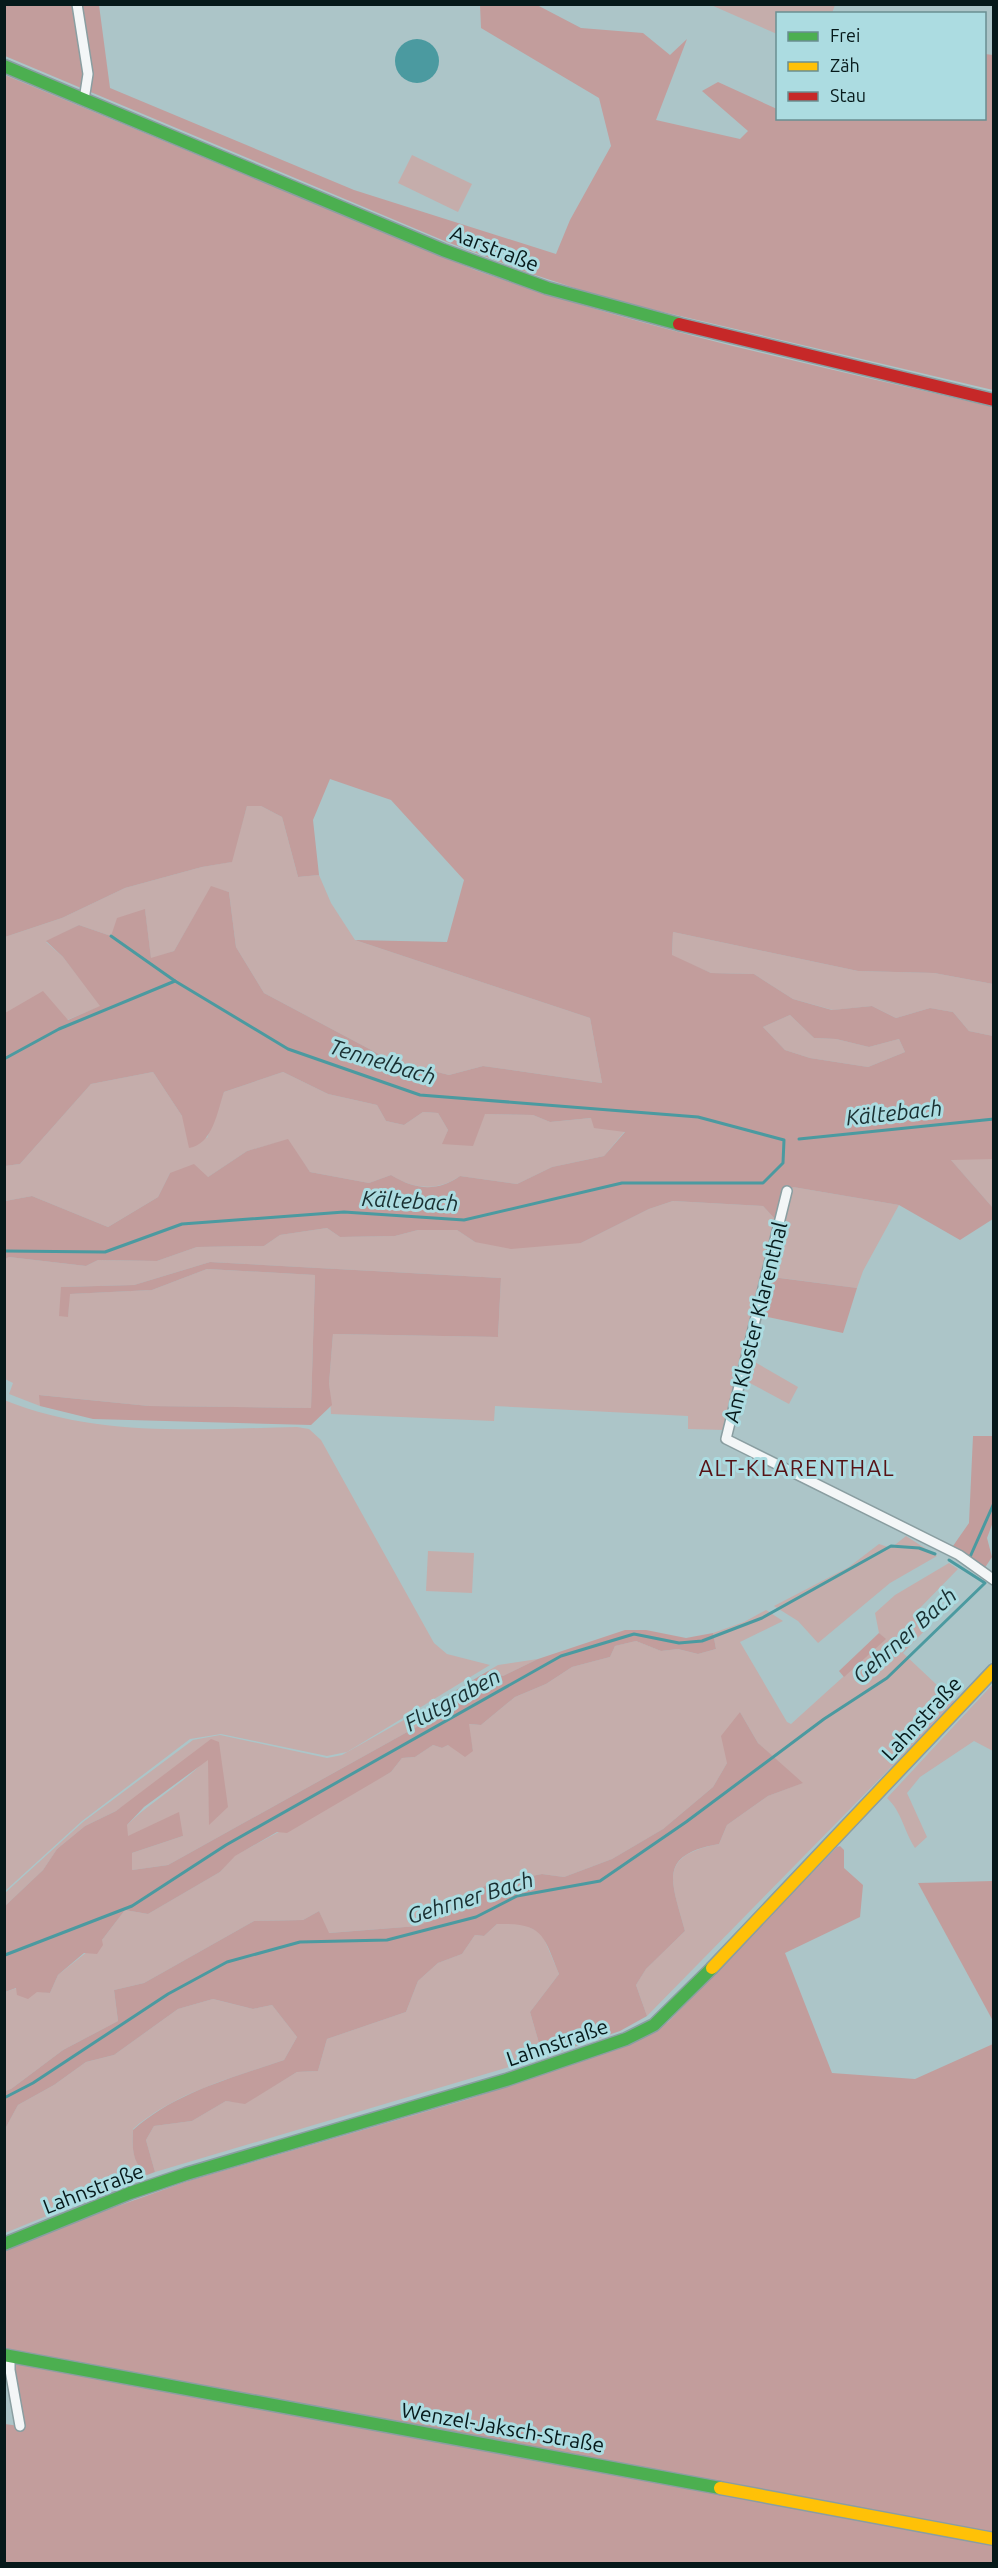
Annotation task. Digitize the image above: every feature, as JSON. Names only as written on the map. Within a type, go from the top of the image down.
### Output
[{"type":"main road","name":"Aarstraße","points":[[4,66],[443,250],[547,288],[717,336],[993,400]]},
{"type":"main road","name":"Lahnstraße","points":[[4,2244],[175,2178],[506,2080],[645,2030],[675,2008],[993,1670]]},
{"type":"main road","name":"Wenzel-Jaksch-Straße","points":[[7,2355],[993,2539]]},
{"type":"street","points":[[77,4],[88,74],[84,100]]},
{"type":"street","name":"Am Kloster Klarenthal","points":[[788,1191],[726,1439],[959,1555],[993,1580]]},
{"type":"street","points":[[7,2355],[20,2426]]},
{"type":"shaded area","points":[[4,5],[99,5],[110,88],[354,190],[556,254],[570,220],[611,146],[599,98],[481,28],[480,5],[537,5],[581,28],[643,33],[670,55],[687,39],[656,120],[740,139],[748,131],[702,91],[718,82],[776,109],[776,120],[986,120],[986,54],[993,55],[993,390],[608,299],[529,273],[447,242],[5,56]]},
{"type":"shaded area","points":[[711,5],[835,5],[832,12],[776,12],[776,34]]},
{"type":"shaded area","points":[[5,75],[475,270],[667,329],[993,407],[993,984],[934,973],[858,971],[673,932],[672,955],[711,973],[754,974],[793,999],[832,1010],[872,1006],[896,1018],[930,1008],[953,1012],[969,1031],[993,1036],[993,1159],[951,1160],[993,1208],[993,1219],[960,1240],[899,1205],[793,1187],[775,1219],[763,1206],[673,1201],[649,1209],[581,1243],[511,1249],[475,1242],[457,1230],[418,1230],[395,1236],[340,1237],[327,1228],[280,1235],[264,1246],[197,1247],[157,1261],[98,1260],[86,1266],[9,1257],[5,1259],[5,1201],[32,1196],[108,1227],[158,1197],[170,1173],[194,1164],[208,1177],[247,1151],[288,1139],[310,1172],[369,1183],[391,1175],[417,1186],[434,1187],[460,1176],[517,1184],[552,1167],[604,1156],[625,1132],[594,1128],[591,1118],[550,1122],[533,1115],[485,1114],[473,1146],[442,1144],[448,1130],[438,1113],[423,1112],[404,1125],[386,1121],[377,1105],[328,1094],[283,1072],[224,1092],[209,1134],[197,1145],[189,1148],[182,1116],[153,1072],[91,1084],[20,1164],[5,1166],[5,1013],[43,991],[68,1020],[100,1006],[63,957],[46,941],[79,925],[111,936],[117,918],[145,909],[151,958],[174,951],[211,886],[229,892],[236,947],[264,993],[390,1060],[449,1075],[483,1066],[602,1083],[590,1018],[355,940],[447,942],[464,880],[391,800],[330,779],[313,820],[319,875],[298,877],[282,817],[261,806],[247,806],[232,862],[202,867],[125,888],[62,918],[5,937]],"holes":[[[790,1015],[814,1038],[836,1039],[869,1047],[899,1039],[905,1052],[868,1067],[810,1058],[785,1050],[763,1027]]]},
{"type":"shaded area","points":[[412,155],[472,184],[458,212],[398,183]]},
{"type":"shaded area","points":[[247,806],[261,806],[282,817],[298,877],[319,875],[331,903],[355,940],[590,1018],[602,1083],[483,1066],[449,1075],[390,1060],[264,993],[236,947],[229,892],[211,887],[174,951],[151,959],[145,910],[111,936],[79,925],[46,942],[63,957],[101,1006],[67,1020],[5,1013],[5,937],[62,918],[125,888],[202,867],[231,862]]},
{"type":"shaded area","points":[[673,932],[858,971],[934,973],[993,984],[993,1036],[969,1031],[953,1012],[930,1008],[896,1018],[872,1006],[833,1010],[793,999],[754,974],[711,973],[672,956]]},
{"type":"shaded area","points":[[790,1015],[814,1038],[836,1039],[869,1047],[899,1039],[905,1052],[868,1067],[810,1058],[785,1050],[763,1027]]},
{"type":"shaded area","points":[[153,1072],[182,1116],[207,1138],[224,1092],[283,1072],[328,1094],[377,1105],[386,1121],[404,1125],[423,1112],[438,1113],[448,1130],[443,1144],[485,1114],[533,1115],[550,1122],[592,1118],[625,1131],[604,1156],[552,1167],[517,1184],[460,1176],[443,1185],[425,1187],[399,1180],[391,1175],[369,1183],[310,1172],[287,1140],[247,1151],[208,1177],[170,1173],[158,1197],[108,1227],[32,1196],[5,1201],[5,1166],[20,1164],[91,1084]]},
{"type":"shaded area","points":[[950,1159],[993,1159],[993,1208]]},
{"type":"shaded area","points":[[793,1187],[899,1205],[863,1271],[857,1288],[773,1277]]},
{"type":"shaded area","points":[[673,1201],[763,1206],[775,1219],[724,1430],[688,1429],[688,1416],[495,1406],[494,1421],[331,1414],[329,1384],[333,1334],[498,1337],[501,1278],[210,1262],[134,1285],[61,1287],[68,1317],[69,1294],[152,1290],[207,1269],[315,1275],[311,1408],[149,1406],[40,1395],[40,1406],[9,1394],[13,1383],[5,1379],[4,1259],[9,1257],[86,1266],[98,1260],[157,1261],[197,1247],[264,1246],[280,1235],[327,1228],[340,1237],[395,1236],[418,1230],[457,1230],[475,1242],[581,1243],[649,1209]]},
{"type":"shaded area","points":[[210,1262],[501,1278],[498,1337],[333,1334],[329,1384],[332,1405],[311,1425],[93,1419],[40,1406],[39,1395],[149,1406],[311,1408],[315,1275],[207,1269],[152,1290],[70,1294],[68,1317],[59,1316],[61,1287],[134,1285]]},
{"type":"shaded area","points":[[772,1277],[857,1288],[843,1333],[763,1316]]},
{"type":"shaded area","points":[[753,1361],[798,1387],[789,1404],[748,1382]]},
{"type":"shaded area","points":[[4,1400],[76,1421],[112,1426],[186,1429],[297,1427],[309,1429],[321,1440],[434,1643],[447,1654],[490,1665],[347,1752],[327,1756],[221,1734],[190,1739],[82,1821],[5,1891]]},
{"type":"shaded area","points":[[973,1436],[993,1436],[993,1522],[987,1538],[992,1557],[984,1569],[953,1546],[969,1523]]},
{"type":"shaded area","points":[[906,1536],[937,1556],[890,1583],[818,1643],[798,1621],[774,1606],[849,1567],[879,1544],[891,1548]]},
{"type":"shaded area","points":[[428,1551],[474,1553],[472,1593],[426,1591]]},
{"type":"shaded area","points":[[949,1563],[958,1569],[917,1611],[930,1625],[903,1653],[955,1702],[647,2016],[636,1985],[646,1969],[685,1931],[673,1885],[677,1864],[685,1856],[699,1849],[719,1844],[727,1825],[768,1796],[802,1783],[758,1743],[740,1712],[727,1763],[713,1787],[663,1829],[612,1859],[564,1877],[542,1874],[486,1885],[456,1909],[418,1926],[328,1933],[319,1911],[303,1920],[254,1921],[144,1983],[114,1990],[118,2021],[63,2050],[11,2089],[5,2091],[5,1992],[17,1988],[50,1993],[58,1975],[102,1940],[125,1910],[148,1914],[220,1872],[234,1856],[391,1772],[402,1758],[415,1757],[433,1745],[442,1748],[448,1745],[473,1751],[468,1724],[481,1725],[515,1697],[546,1684],[572,1667],[610,1657],[615,1646],[636,1641],[661,1651],[678,1649],[698,1654],[716,1649],[713,1633],[744,1622],[766,1610],[783,1621],[740,1642],[787,1722],[791,1724],[885,1639],[879,1633],[875,1613],[895,1595]]},
{"type":"shaded area","points":[[625,1630],[646,1630],[686,1638],[713,1633],[716,1649],[698,1654],[678,1649],[661,1651],[636,1641],[615,1646],[610,1657],[572,1667],[546,1684],[515,1697],[481,1725],[469,1724],[473,1751],[465,1757],[448,1745],[442,1748],[433,1745],[415,1757],[402,1758],[391,1772],[287,1833],[277,1832],[235,1856],[220,1872],[148,1914],[125,1910],[102,1940],[103,1945],[97,1954],[84,1953],[58,1975],[50,1993],[37,1992],[28,1999],[17,1995],[16,1988],[5,1992],[5,1906],[43,1870],[57,1849],[85,1826],[116,1811],[211,1739],[219,1742],[228,1807],[209,1825],[208,1760],[144,1807],[127,1825],[128,1836],[179,1812],[183,1836],[132,1853],[132,1870],[168,1865],[445,1711],[448,1695],[488,1671],[503,1676],[538,1659]]},
{"type":"shaded area","points":[[879,1633],[886,1639],[844,1677],[839,1671]]},
{"type":"shaded area","points":[[538,1659],[503,1676],[488,1671],[498,1665]]},
{"type":"shaded area","points":[[993,1684],[993,1751],[974,1741],[920,1777],[907,1793],[927,1837],[915,1848],[900,1815],[887,1798]]},
{"type":"shaded area","points":[[448,1695],[445,1711],[168,1865],[132,1870],[132,1853],[183,1836],[127,1836],[127,1825],[200,1766],[219,1742],[116,1811],[85,1826],[57,1849],[43,1870],[5,1906],[5,1893],[83,1822],[193,1740],[220,1735],[327,1758],[342,1755]]},
{"type":"shaded area","points":[[740,1712],[758,1743],[803,1783],[768,1796],[727,1825],[719,1844],[685,1855],[677,1863],[673,1873],[673,1885],[685,1931],[646,1969],[636,1985],[647,2016],[620,2031],[543,2057],[530,2012],[559,1974],[540,1934],[524,1926],[497,1924],[484,1936],[475,1935],[462,1954],[438,1963],[418,1981],[406,2012],[327,2039],[318,2071],[297,2072],[245,2104],[226,2101],[192,2121],[154,2126],[146,2140],[155,2172],[147,2175],[138,2165],[133,2149],[133,2130],[167,2106],[186,2096],[284,2060],[297,2037],[272,2005],[253,2009],[213,1999],[178,2009],[114,2055],[86,2062],[54,2085],[18,2105],[5,2129],[5,2091],[11,2089],[63,2050],[118,2021],[114,1990],[144,1983],[254,1921],[303,1920],[319,1911],[329,1933],[418,1926],[456,1909],[486,1885],[542,1874],[564,1877],[612,1859],[663,1829],[713,1787],[727,1763],[721,1736]]},
{"type":"shaded area","points":[[840,1846],[844,1850],[844,1868],[863,1885],[860,1917],[785,1953],[832,2073],[915,2079],[993,2044],[993,2563],[5,2563],[5,2424],[19,2426],[10,2371],[5,2370],[5,2251],[87,2217],[188,2181],[469,2099],[614,2050],[646,2036],[668,2022]]},
{"type":"shaded area","points":[[994,1881],[993,2021],[918,1883]]},
{"type":"shaded area","points":[[522,1923],[542,1934],[559,1974],[530,2012],[543,2057],[155,2172],[146,2140],[154,2126],[192,2121],[226,2101],[245,2103],[297,2072],[318,2071],[327,2039],[406,2012],[418,1981],[438,1963],[462,1954],[475,1935],[484,1936],[497,1924]]},
{"type":"shaded area","points":[[213,1999],[253,2009],[272,2005],[297,2037],[284,2060],[205,2087],[167,2105],[133,2129],[134,2154],[138,2165],[147,2175],[5,2233],[5,2129],[18,2105],[54,2085],[86,2062],[114,2055],[178,2009]]},
{"type":"water","points":[[417,39],[432,46],[439,61],[432,76],[417,83],[402,76],[395,61],[402,46]]},
{"type":"waterway","points":[[111,936],[175,981]]},
{"type":"waterway","name":"Tennelbach","points":[[4,1059],[59,1029],[175,981],[288,1049],[420,1095],[698,1117],[784,1140],[783,1163],[763,1183],[622,1183],[464,1220],[344,1212],[182,1224],[105,1252],[4,1251]]},
{"type":"waterway","name":"Kältebach","points":[[799,1139],[994,1119]]},
{"type":"waterway","name":"Gehrner Bach","points":[[970,1557],[994,1503]]},
{"type":"waterway","name":"Flutgraben","points":[[5,1955],[132,1906],[226,1845],[561,1656],[634,1634],[679,1643],[702,1641],[762,1618],[891,1546],[919,1548],[935,1554]]},
{"type":"waterway","name":"Gehrner Bach","points":[[4,2098],[33,2083],[168,1994],[227,1962],[300,1942],[387,1940],[476,1917],[517,1896],[600,1881],[686,1822],[824,1719],[887,1678],[985,1583],[949,1560]]},
{"type":"traffic: fast","points":[[4,66],[443,250],[547,288],[679,324]]},
{"type":"traffic: fast","points":[[4,2244],[130,2193],[186,2174],[506,2080],[626,2039],[654,2025],[712,1968]]},
{"type":"traffic: fast","points":[[4,2355],[720,2488]]},
{"type":"traffic: slow","points":[[712,1968],[994,1670]]},
{"type":"traffic: slow","points":[[720,2488],[994,2539]]},
{"type":"traffic: jam","points":[[679,324],[994,400]]},
{"type":"district","name":"ALT-KLARENTHAL","points":[[797,1467]]}]
